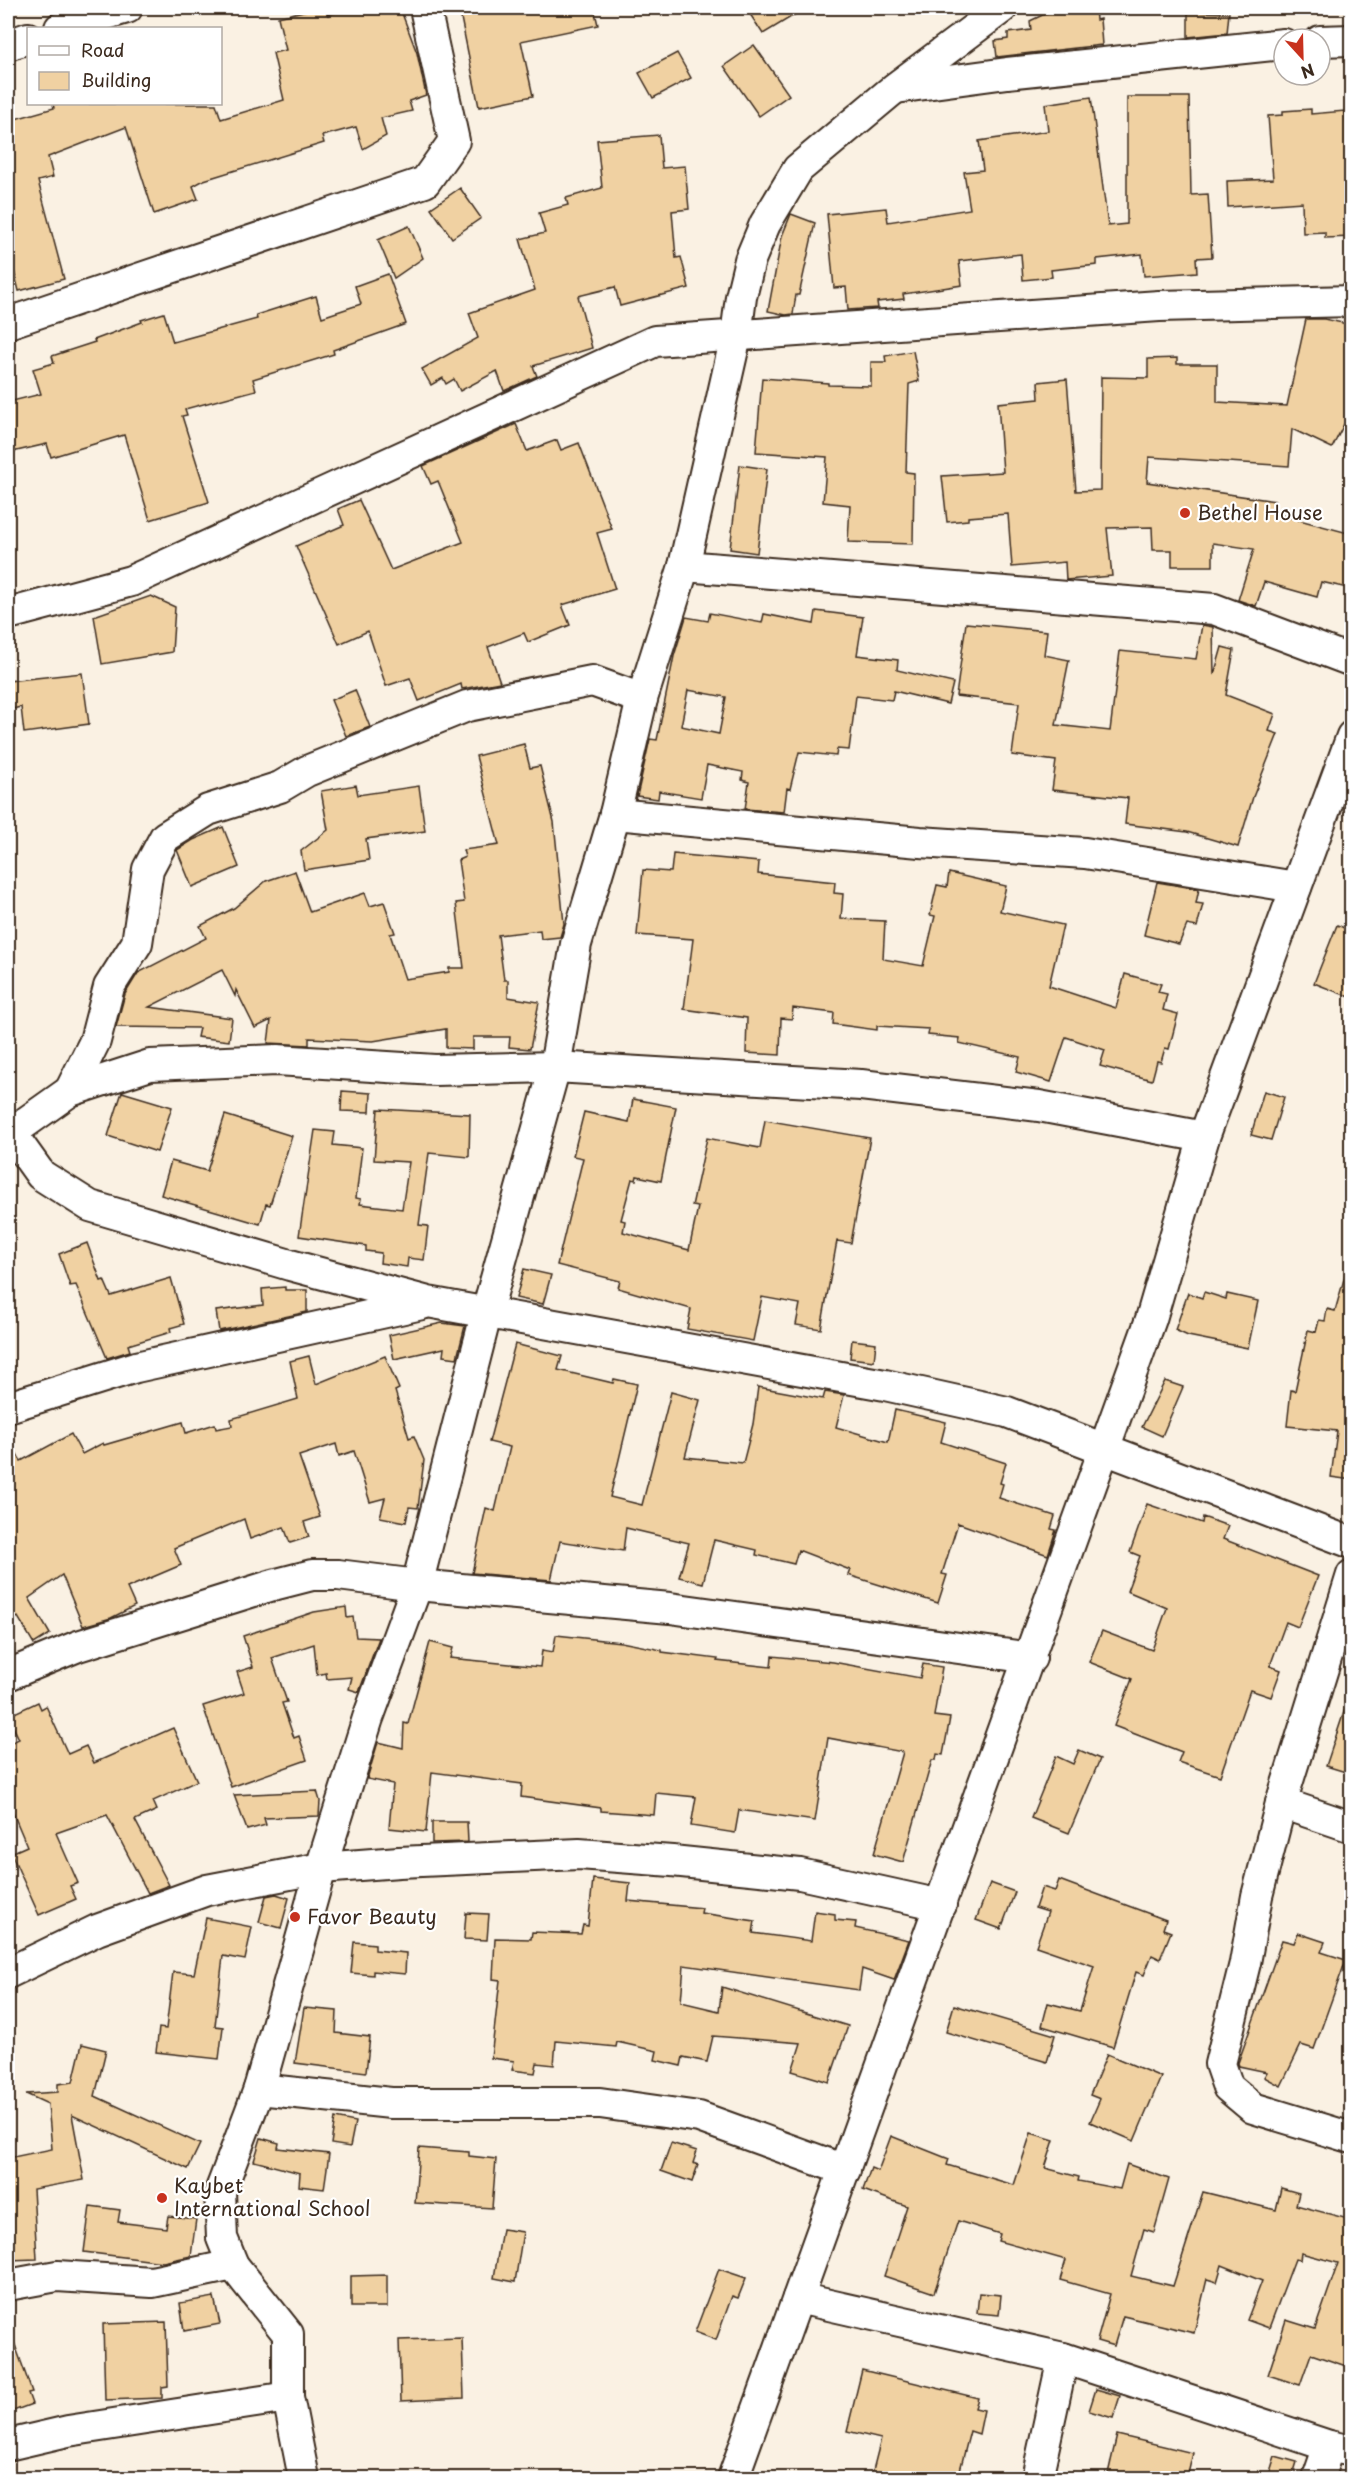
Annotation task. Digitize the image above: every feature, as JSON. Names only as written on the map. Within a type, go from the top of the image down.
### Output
[{"type":"street","points":[[63,27],[127,8]]},
{"type":"street","points":[[8,323],[425,182],[454,141],[424,8]]},
{"type":"street","points":[[304,2478],[288,2397],[288,2334],[232,2265],[222,2238],[220,2192],[259,2089],[321,1868],[368,1718],[417,1585],[487,1311],[555,1067],[576,944],[615,814],[642,699],[684,566],[736,336],[741,297],[750,260],[765,224],[798,170],[895,88],[1002,8]]},
{"type":"street","points":[[8,45],[27,38]]},
{"type":"street","points":[[1332,41],[1352,40]]},
{"type":"street","points":[[895,88],[1007,73],[1272,45]]},
{"type":"street","points":[[8,614],[131,581],[655,341],[1159,306],[1352,301]]},
{"type":"street","points":[[684,566],[1214,609],[1352,661]]},
{"type":"street","points":[[70,1091],[95,1041],[109,987],[137,944],[148,869],[165,837],[208,810],[280,788],[307,771],[467,706],[592,681],[642,699]]},
{"type":"street","points":[[733,2478],[1031,1658],[1151,1319],[1204,1137],[1352,736]]},
{"type":"street","points":[[615,814],[921,842],[1085,853],[1296,888]]},
{"type":"street","points":[[1204,1137],[1039,1106],[861,1085],[555,1067],[435,1070],[277,1060],[150,1065],[70,1091],[9,1132],[41,1174],[90,1206],[290,1266],[428,1302],[885,1385],[1007,1412],[1352,1543]]},
{"type":"street","points":[[8,1407],[136,1367],[428,1302]]},
{"type":"street","points":[[8,1675],[78,1646],[312,1575],[338,1575],[417,1585],[669,1608],[1031,1658]]},
{"type":"street","points":[[1352,1575],[1281,1803],[1220,2064],[1228,2087],[1253,2108],[1352,2138]]},
{"type":"street","points":[[1281,1803],[1352,1827]]},
{"type":"street","points":[[8,1973],[97,1930],[207,1890],[321,1868],[399,1862],[579,1854],[800,1874],[941,1905]]},
{"type":"street","points":[[259,2089],[391,2103],[611,2105],[699,2117],[845,2170]]},
{"type":"street","points":[[8,2285],[57,2276],[152,2282],[232,2265]]},
{"type":"street","points":[[798,2298],[1063,2358],[1340,2449],[1318,2478]]},
{"type":"street","points":[[1037,2478],[1063,2358]]},
{"type":"street","points":[[8,2445],[68,2431],[288,2397]]},
{"type":"building","points":[[316,8],[326,8],[328,15],[348,8],[400,8],[417,53],[426,95],[409,101],[412,111],[381,118],[386,136],[363,149],[356,127],[322,136],[324,143],[204,180],[193,186],[198,199],[154,214],[126,127],[48,157],[53,177],[38,181],[64,279],[19,291],[8,246],[8,121],[54,108],[53,105],[216,105],[221,119],[284,100],[273,53],[286,50],[278,17]]},
{"type":"building","points":[[459,8],[594,8],[598,25],[521,41],[533,96],[479,107]]},
{"type":"building","points":[[746,8],[806,8],[763,34]]},
{"type":"building","points":[[1057,8],[1095,8],[1096,20],[1100,19],[1102,45],[997,57],[995,41],[1008,39],[1008,33],[1031,30],[1030,21]]},
{"type":"building","points":[[1188,12],[1229,13],[1227,33],[1188,37]]},
{"type":"building","points":[[754,45],[789,95],[759,116],[724,66]]},
{"type":"building","points":[[677,53],[691,78],[653,98],[639,73]]},
{"type":"building","points":[[1091,97],[1108,226],[1127,224],[1127,97],[1189,97],[1191,195],[1208,194],[1212,257],[1196,258],[1197,272],[1144,276],[1142,254],[1097,259],[1097,265],[1051,270],[1052,277],[1023,280],[1021,254],[959,261],[962,285],[903,294],[904,299],[877,302],[878,308],[848,310],[846,287],[834,288],[827,214],[886,208],[888,222],[970,209],[964,172],[983,170],[979,141],[1048,131],[1045,104]]},
{"type":"building","points":[[1311,109],[1311,114],[1345,111],[1352,171],[1352,237],[1325,238],[1325,232],[1303,233],[1302,202],[1228,207],[1227,181],[1273,179],[1268,116],[1283,115],[1283,111]]},
{"type":"building","points":[[659,135],[662,168],[685,166],[689,209],[672,211],[676,258],[681,257],[689,288],[620,306],[615,287],[578,296],[592,348],[533,366],[537,376],[504,391],[497,371],[460,391],[454,379],[446,384],[443,378],[431,385],[422,369],[478,338],[469,313],[535,290],[520,239],[545,233],[539,213],[568,205],[566,198],[602,188],[597,140]]},
{"type":"building","points":[[460,188],[481,218],[452,238],[431,208]]},
{"type":"building","points":[[791,214],[815,223],[799,295],[796,295],[793,314],[786,315],[768,311],[782,236]]},
{"type":"building","points":[[409,226],[423,258],[394,278],[378,240]]},
{"type":"building","points":[[388,274],[406,324],[333,350],[334,354],[253,379],[256,390],[185,409],[187,415],[182,416],[209,502],[150,520],[124,435],[51,457],[47,444],[8,453],[8,402],[41,394],[33,369],[54,363],[52,356],[95,342],[94,340],[142,322],[141,320],[164,313],[173,342],[257,319],[256,315],[316,296],[322,317],[361,304],[355,286]]},
{"type":"building","points":[[1306,319],[1324,319],[1352,325],[1352,408],[1332,448],[1292,429],[1289,466],[1149,457],[1147,482],[1275,501],[1273,513],[1352,534],[1352,589],[1321,582],[1317,597],[1264,582],[1256,606],[1238,600],[1254,549],[1213,543],[1213,566],[1172,566],[1172,550],[1153,550],[1152,527],[1107,528],[1112,576],[1066,580],[1065,562],[1012,567],[1008,514],[968,517],[968,520],[947,522],[942,476],[1003,472],[998,403],[1039,399],[1038,382],[1067,379],[1076,491],[1100,490],[1101,377],[1148,378],[1148,359],[1177,358],[1177,364],[1217,364],[1217,402],[1287,406]]},
{"type":"building","points":[[913,351],[919,381],[909,384],[906,472],[914,473],[913,544],[848,542],[850,505],[823,502],[827,457],[756,452],[762,378],[828,383],[828,385],[871,386],[871,362],[886,362],[885,356]]},
{"type":"building","points":[[516,424],[527,451],[557,440],[561,450],[579,443],[612,529],[597,533],[615,589],[562,605],[570,625],[528,642],[524,633],[488,647],[500,682],[462,689],[461,684],[419,701],[410,678],[386,686],[368,631],[339,644],[296,546],[344,525],[338,509],[359,500],[391,570],[463,542],[438,481],[431,484],[423,466]]},
{"type":"building","points":[[740,465],[767,469],[757,553],[730,549]]},
{"type":"building","points":[[151,596],[175,607],[172,652],[102,664],[94,616]]},
{"type":"building","points":[[816,611],[863,617],[857,655],[898,660],[897,670],[953,683],[948,704],[894,691],[892,700],[856,696],[849,750],[837,749],[836,756],[799,752],[790,789],[787,788],[784,812],[745,809],[749,782],[742,780],[743,772],[707,765],[701,798],[659,791],[658,799],[637,796],[650,739],[657,740],[674,656],[686,617],[708,621],[710,613],[762,623],[764,614],[814,624]],"holes":[[[688,690],[726,697],[719,734],[681,726]]]},
{"type":"building","points":[[966,623],[1047,631],[1044,655],[1069,660],[1056,725],[1110,731],[1120,651],[1196,659],[1202,625],[1213,627],[1214,675],[1222,647],[1234,650],[1226,695],[1275,714],[1269,731],[1278,734],[1253,797],[1238,847],[1187,832],[1125,824],[1128,798],[1052,790],[1056,761],[1012,755],[1019,703],[956,696]]},
{"type":"building","points":[[82,673],[89,724],[24,733],[21,707],[8,710],[8,681]]},
{"type":"building","points":[[355,690],[370,727],[346,736],[331,700]]},
{"type":"building","points":[[524,744],[530,768],[540,766],[554,822],[564,924],[560,937],[541,939],[540,930],[498,935],[504,980],[508,980],[508,997],[539,1002],[530,1049],[509,1047],[510,1037],[473,1037],[473,1049],[446,1048],[446,1029],[373,1041],[309,1038],[309,1045],[268,1043],[271,1020],[255,1028],[236,990],[235,996],[222,970],[149,1007],[232,1018],[229,1041],[197,1037],[199,1028],[116,1027],[125,994],[138,973],[206,938],[200,926],[234,908],[266,881],[295,871],[310,912],[365,893],[370,906],[384,902],[395,933],[390,934],[405,979],[449,972],[449,968],[464,968],[456,903],[464,902],[458,860],[465,857],[463,850],[499,845],[476,756]]},
{"type":"building","points":[[356,785],[358,795],[419,786],[425,831],[366,839],[369,860],[304,870],[301,851],[328,830],[321,791]]},
{"type":"building","points":[[223,827],[239,867],[192,887],[177,850]]},
{"type":"building","points":[[673,854],[759,862],[758,874],[835,882],[834,893],[843,894],[841,919],[885,921],[883,959],[923,966],[935,916],[930,915],[937,885],[947,887],[949,873],[1006,886],[1000,911],[1063,925],[1049,986],[1116,1008],[1125,974],[1161,984],[1158,992],[1167,994],[1163,1010],[1178,1014],[1169,1049],[1165,1048],[1161,1062],[1157,1061],[1152,1080],[1100,1066],[1105,1050],[1066,1037],[1051,1082],[1016,1072],[1020,1057],[959,1043],[960,1038],[928,1035],[929,1029],[877,1026],[877,1030],[833,1024],[834,1013],[793,1008],[792,1019],[781,1018],[780,1055],[746,1053],[747,1018],[684,1009],[693,939],[637,935],[643,870],[671,872]]},
{"type":"building","points":[[1157,882],[1199,889],[1196,903],[1203,904],[1197,927],[1187,925],[1179,944],[1144,935]]},
{"type":"building","points":[[1337,925],[1352,931],[1352,998],[1314,983]]},
{"type":"building","points":[[342,1091],[371,1093],[370,1112],[341,1111]]},
{"type":"building","points":[[1264,1091],[1284,1097],[1271,1140],[1251,1135]]},
{"type":"building","points":[[122,1092],[172,1107],[157,1152],[108,1136]]},
{"type":"building","points":[[633,1099],[676,1107],[661,1181],[637,1176],[636,1180],[632,1179],[621,1220],[625,1221],[623,1232],[689,1250],[698,1207],[692,1206],[707,1138],[760,1148],[765,1120],[870,1138],[851,1243],[837,1241],[821,1329],[796,1325],[800,1304],[762,1297],[753,1341],[687,1329],[691,1309],[618,1288],[620,1281],[557,1265],[583,1158],[573,1156],[584,1112],[629,1122]]},
{"type":"building","points":[[378,1109],[470,1114],[469,1157],[429,1153],[419,1225],[428,1226],[424,1260],[408,1258],[407,1267],[380,1263],[381,1253],[366,1251],[366,1246],[299,1236],[315,1130],[335,1132],[333,1145],[362,1148],[356,1198],[361,1199],[360,1204],[402,1209],[409,1162],[374,1160]]},
{"type":"building","points":[[225,1115],[292,1136],[270,1205],[266,1204],[260,1224],[161,1195],[171,1161],[207,1171]]},
{"type":"building","points":[[87,1243],[101,1281],[104,1280],[111,1296],[171,1278],[184,1324],[170,1328],[171,1332],[128,1345],[130,1351],[107,1358],[76,1285],[70,1286],[59,1254]]},
{"type":"building","points":[[524,1269],[551,1275],[543,1304],[516,1298]]},
{"type":"building","points":[[1346,1272],[1352,1273],[1352,1480],[1331,1477],[1337,1431],[1287,1426],[1291,1390],[1295,1391],[1308,1330],[1316,1332],[1319,1320],[1325,1321],[1327,1309],[1335,1311]]},
{"type":"building","points":[[285,1287],[285,1290],[307,1290],[307,1312],[219,1331],[216,1311],[263,1305],[262,1289]]},
{"type":"building","points":[[1204,1292],[1226,1299],[1227,1294],[1258,1301],[1248,1348],[1188,1336],[1175,1330],[1188,1293],[1202,1298]]},
{"type":"building","points":[[442,1323],[465,1326],[457,1358],[443,1356],[444,1348],[394,1359],[389,1335]]},
{"type":"building","points":[[852,1340],[876,1343],[874,1361],[850,1358]]},
{"type":"building","points":[[515,1344],[562,1356],[558,1370],[613,1383],[614,1379],[637,1384],[610,1497],[642,1505],[671,1392],[700,1400],[685,1457],[743,1463],[753,1424],[758,1387],[823,1399],[825,1392],[844,1395],[836,1427],[888,1442],[895,1410],[946,1422],[941,1442],[1006,1463],[1000,1483],[1003,1484],[999,1498],[1055,1516],[1051,1529],[1056,1530],[1048,1555],[958,1523],[942,1574],[947,1575],[938,1603],[848,1575],[850,1570],[798,1550],[794,1564],[756,1555],[757,1550],[714,1540],[703,1583],[679,1577],[689,1543],[626,1528],[623,1551],[560,1541],[551,1580],[472,1573],[486,1508],[495,1511],[510,1447],[489,1442]]},
{"type":"building","points":[[309,1356],[316,1384],[385,1356],[399,1389],[395,1391],[409,1438],[414,1436],[424,1460],[418,1508],[409,1507],[406,1522],[380,1517],[385,1498],[370,1502],[354,1451],[339,1456],[336,1444],[299,1456],[320,1517],[304,1522],[309,1537],[290,1543],[284,1527],[250,1539],[244,1519],[174,1548],[181,1565],[127,1588],[135,1606],[111,1618],[83,1626],[62,1575],[29,1598],[50,1634],[34,1644],[18,1617],[8,1624],[8,1438],[21,1461],[71,1434],[82,1454],[103,1443],[104,1445],[183,1422],[186,1433],[215,1424],[216,1429],[232,1426],[231,1419],[298,1399],[290,1361]]},
{"type":"building","points":[[1165,1381],[1183,1387],[1162,1436],[1142,1427]]},
{"type":"building","points":[[1147,1504],[1202,1523],[1203,1517],[1228,1526],[1223,1539],[1318,1576],[1298,1627],[1286,1622],[1270,1666],[1281,1670],[1271,1697],[1250,1690],[1220,1776],[1178,1762],[1182,1752],[1114,1726],[1132,1679],[1089,1662],[1102,1631],[1152,1650],[1167,1608],[1127,1591],[1140,1556],[1130,1552]]},
{"type":"building","points":[[346,1607],[347,1618],[353,1617],[356,1637],[379,1638],[359,1692],[349,1689],[352,1677],[327,1679],[326,1673],[317,1675],[314,1644],[272,1658],[287,1702],[282,1703],[294,1738],[299,1736],[307,1760],[231,1787],[203,1706],[244,1693],[237,1672],[253,1667],[243,1636],[314,1612]]},
{"type":"building","points":[[556,1635],[621,1642],[662,1650],[662,1652],[771,1667],[772,1656],[833,1662],[920,1678],[923,1664],[942,1667],[934,1716],[950,1718],[943,1755],[937,1754],[936,1760],[932,1760],[903,1862],[874,1854],[903,1752],[828,1738],[815,1821],[739,1810],[735,1833],[691,1826],[696,1797],[656,1793],[654,1815],[601,1811],[601,1808],[521,1797],[522,1784],[432,1772],[426,1832],[389,1828],[393,1784],[367,1779],[378,1742],[403,1748],[404,1723],[408,1724],[430,1642],[453,1648],[450,1658],[540,1667],[542,1650],[553,1652]]},
{"type":"building","points":[[1348,1700],[1352,1701],[1352,1774],[1326,1766]]},
{"type":"building","points":[[38,1702],[41,1709],[46,1706],[68,1754],[86,1746],[94,1763],[173,1728],[197,1781],[153,1801],[157,1810],[135,1820],[169,1885],[148,1893],[107,1815],[56,1833],[78,1883],[70,1886],[76,1899],[39,1915],[11,1853],[27,1846],[13,1813],[8,1815],[8,1744],[19,1739],[8,1716]]},
{"type":"building","points":[[1079,1750],[1100,1759],[1069,1833],[1031,1818],[1056,1756],[1073,1764]]},
{"type":"building","points":[[317,1791],[320,1801],[319,1816],[264,1818],[266,1825],[247,1830],[234,1795]]},
{"type":"building","points":[[432,1822],[467,1822],[468,1842],[432,1843]]},
{"type":"building","points":[[593,1879],[630,1883],[628,1901],[702,1908],[701,1913],[755,1921],[753,1933],[811,1941],[815,1911],[835,1914],[835,1920],[856,1922],[855,1928],[909,1940],[894,1980],[862,1969],[859,1990],[684,1965],[681,2002],[719,2011],[722,1987],[848,2026],[829,2082],[792,2071],[801,2043],[713,2036],[707,2062],[683,2057],[681,2066],[655,2060],[657,2051],[617,2042],[616,2047],[556,2041],[554,2065],[537,2063],[535,2073],[512,2070],[514,2061],[491,2058],[500,1980],[493,1979],[495,1938],[531,1939],[532,1932],[581,1934],[583,1925],[588,1926]]},
{"type":"building","points":[[1059,1880],[1166,1920],[1163,1929],[1171,1932],[1160,1959],[1152,1955],[1144,1975],[1136,1972],[1113,2047],[1042,2026],[1048,2003],[1080,2011],[1094,1966],[1036,1946],[1048,1912],[1035,1908],[1042,1887],[1055,1891]]},
{"type":"building","points":[[990,1883],[1015,1892],[1001,1929],[976,1920]]},
{"type":"building","points":[[276,1894],[289,1898],[281,1928],[259,1922],[266,1896]]},
{"type":"building","points":[[466,1913],[489,1914],[487,1940],[464,1939]]},
{"type":"building","points":[[206,1918],[252,1927],[245,1960],[223,1956],[215,2026],[223,2027],[219,2059],[156,2052],[159,2028],[166,2029],[173,1972],[194,1974]]},
{"type":"building","points":[[1298,1933],[1325,1942],[1321,1952],[1346,1960],[1314,2049],[1301,2045],[1281,2086],[1264,2077],[1267,2072],[1239,2066],[1238,2063],[1282,1940],[1294,1943]]},
{"type":"building","points":[[354,1942],[375,1944],[375,1950],[406,1953],[405,1974],[373,1971],[373,1975],[351,1973]]},
{"type":"building","points":[[954,2005],[1055,2035],[1047,2062],[946,2032]]},
{"type":"building","points":[[304,2008],[337,2011],[336,2033],[370,2037],[366,2072],[295,2063]]},
{"type":"building","points":[[82,2044],[106,2050],[95,2096],[200,2144],[188,2169],[72,2115],[84,2180],[33,2189],[37,2259],[8,2260],[8,2158],[52,2149],[48,2104],[26,2094],[58,2092],[58,2084],[73,2082]]},
{"type":"building","points":[[1107,2054],[1161,2077],[1134,2141],[1090,2122],[1100,2099],[1090,2095]]},
{"type":"building","points":[[335,2118],[355,2122],[350,2147],[331,2144]]},
{"type":"building","points":[[1031,2133],[1054,2140],[1045,2168],[1079,2177],[1078,2181],[1120,2189],[1127,2164],[1169,2179],[1154,2232],[1144,2229],[1131,2276],[1173,2286],[1203,2192],[1276,2210],[1281,2188],[1299,2193],[1296,2205],[1352,2220],[1352,2349],[1346,2366],[1311,2354],[1300,2385],[1268,2375],[1286,2320],[1315,2329],[1338,2263],[1301,2253],[1300,2260],[1295,2259],[1269,2328],[1247,2320],[1262,2281],[1222,2265],[1217,2282],[1207,2279],[1194,2333],[1123,2316],[1114,2346],[1097,2341],[1110,2294],[1060,2280],[1066,2260],[998,2241],[1000,2234],[958,2221],[934,2293],[884,2276],[907,2206],[863,2190],[871,2168],[878,2171],[891,2136],[949,2159],[947,2165],[1014,2185]]},
{"type":"building","points":[[261,2138],[279,2143],[278,2148],[329,2154],[324,2189],[299,2186],[300,2173],[254,2161]]},
{"type":"building","points":[[671,2143],[697,2151],[693,2163],[698,2165],[692,2182],[661,2171]]},
{"type":"building","points":[[419,2148],[469,2152],[469,2156],[496,2159],[492,2208],[415,2203]]},
{"type":"building","points":[[90,2206],[120,2210],[118,2222],[166,2228],[168,2216],[196,2219],[191,2256],[163,2262],[84,2252]]},
{"type":"building","points":[[502,2229],[523,2232],[515,2282],[494,2278]]},
{"type":"building","points":[[719,2269],[746,2278],[738,2298],[732,2296],[716,2340],[695,2332]]},
{"type":"building","points":[[387,2275],[387,2307],[351,2307],[351,2276]]},
{"type":"building","points":[[979,2293],[1001,2295],[999,2315],[977,2313]]},
{"type":"building","points":[[214,2297],[220,2324],[184,2331],[180,2303]]},
{"type":"building","points":[[166,2322],[168,2386],[162,2387],[162,2398],[105,2400],[103,2324]]},
{"type":"building","points":[[8,2331],[10,2331],[32,2392],[28,2393],[32,2404],[8,2413]]},
{"type":"building","points":[[462,2338],[464,2398],[401,2401],[399,2340]]},
{"type":"building","points":[[862,2370],[978,2398],[975,2408],[984,2410],[979,2434],[970,2431],[958,2478],[871,2478],[881,2439],[847,2431]]},
{"type":"building","points":[[1096,2389],[1120,2396],[1113,2418],[1089,2411]]},
{"type":"building","points":[[1117,2435],[1193,2453],[1187,2478],[1107,2478]]},
{"type":"building","points":[[1275,2456],[1297,2462],[1292,2478],[1268,2478]]},
{"type":"place","name":"Bethel House","points":[[1185,513]]},
{"type":"place","name":"Favor Beauty","points":[[295,1917]]},
{"type":"place","name":"Kaybet International School","points":[[162,2198]]}]
